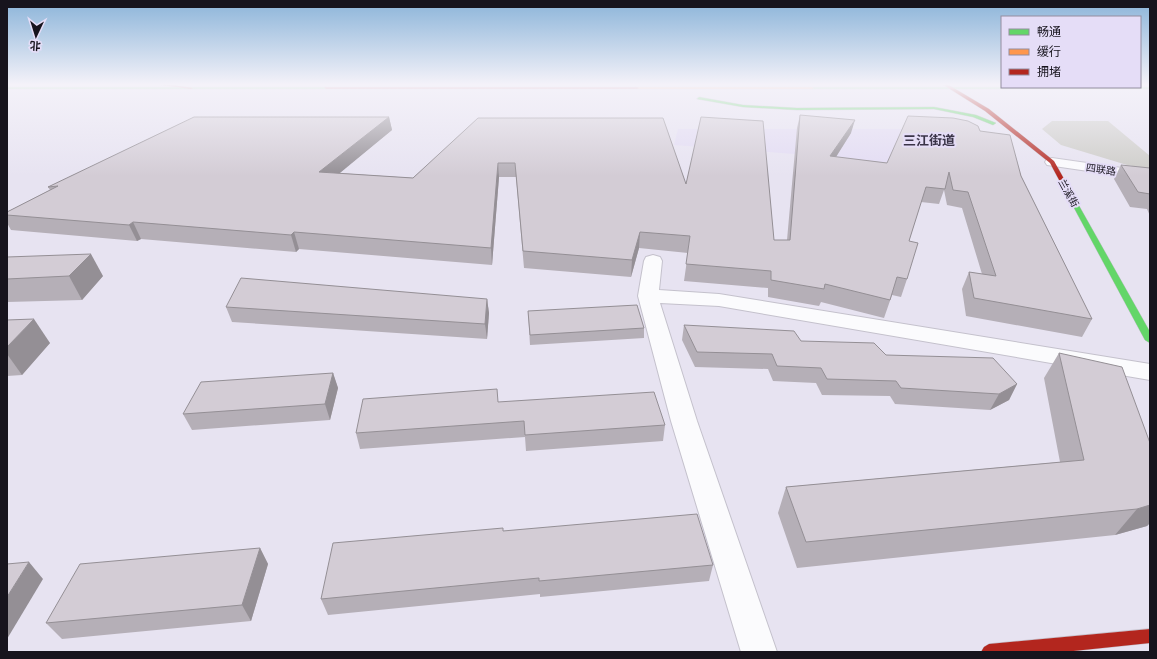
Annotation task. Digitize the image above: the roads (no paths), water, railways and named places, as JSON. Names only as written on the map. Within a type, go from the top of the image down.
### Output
[{"type":"main road","points":[[968,115],[1014,132]]},
{"type":"main road","name":"兰溪街","points":[[993,115],[1052,162],[1150,340]]},
{"type":"main road","points":[[989,652],[1150,636]]},
{"type":"street","name":"四联路","points":[[1052,162],[1150,176]]},
{"type":"street","points":[[653,261],[648,296],[684,421],[759,652]]},
{"type":"street","points":[[648,296],[719,300],[1150,372]]},
{"type":"district","name":"三江街道","points":[[929,140]]}]
